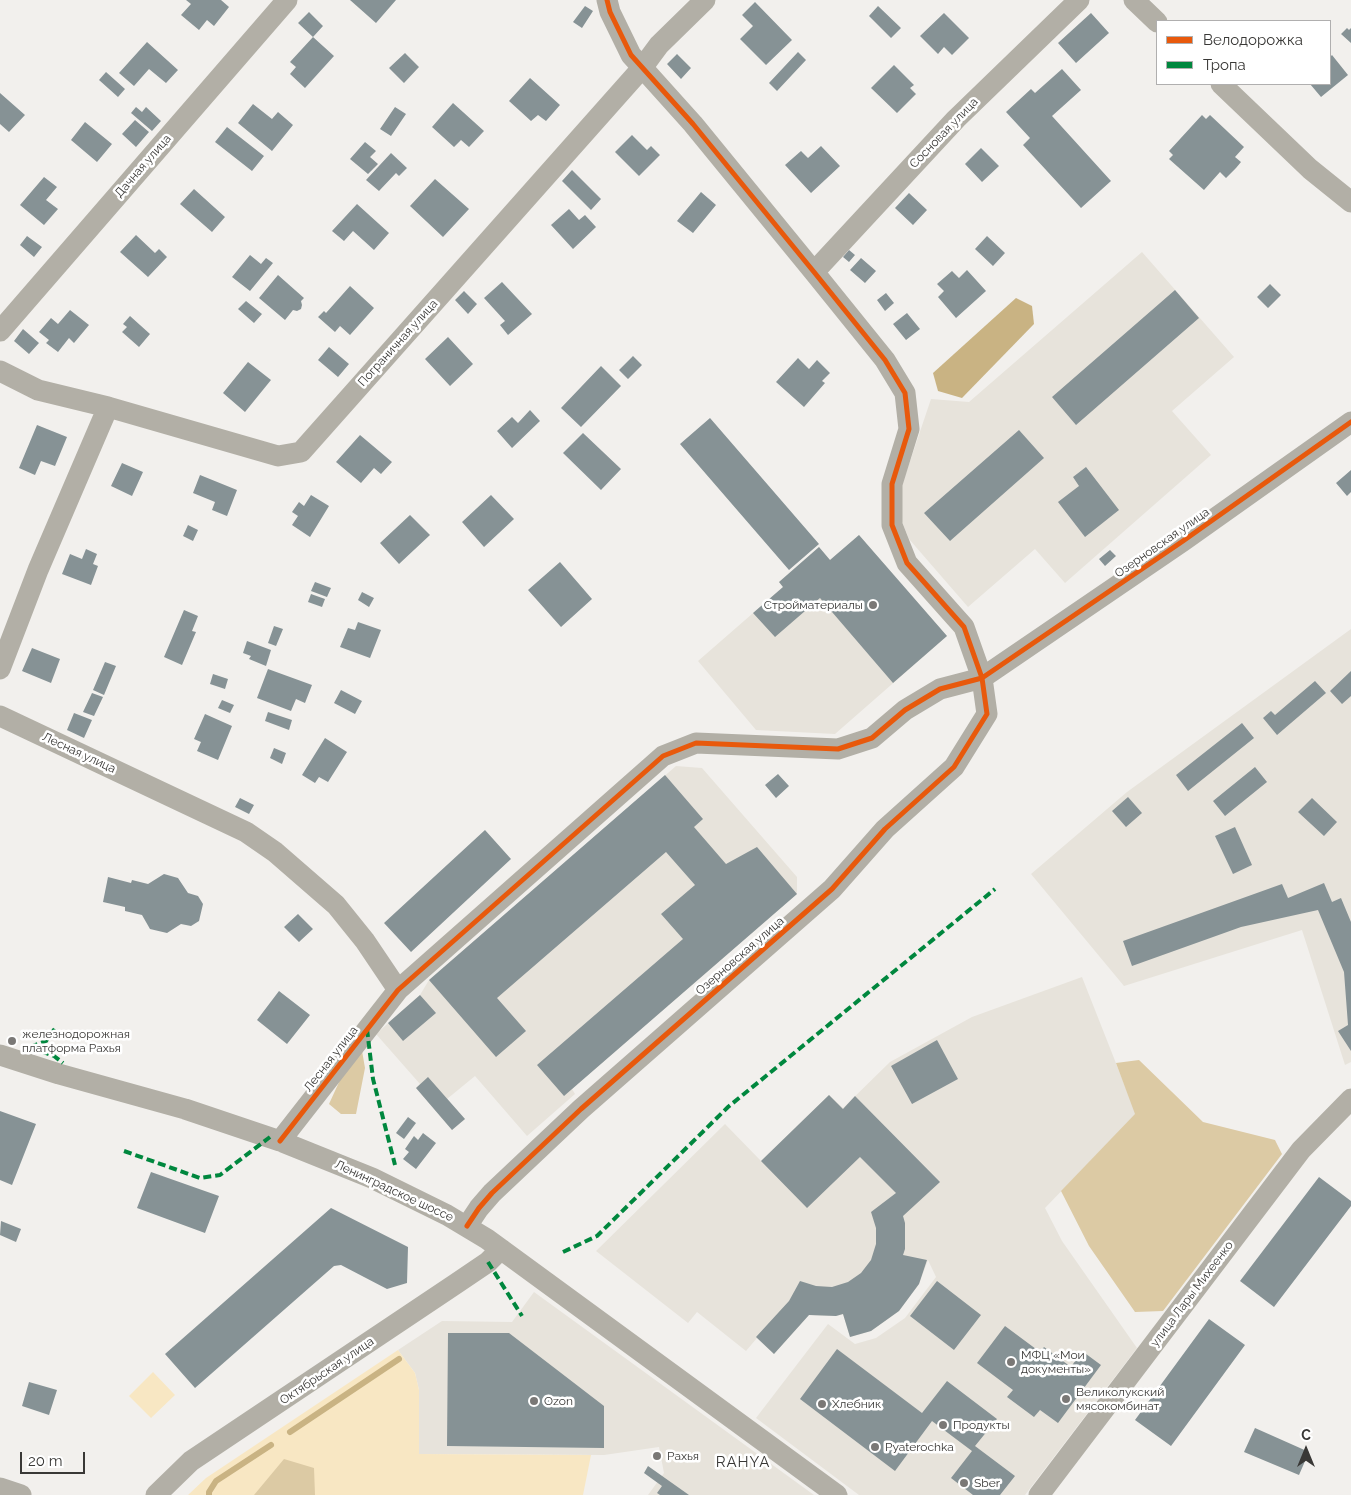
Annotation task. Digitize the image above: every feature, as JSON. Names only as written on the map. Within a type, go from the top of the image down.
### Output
[{"type":"street","name":"Дачная улица","points":[[0,331],[287,0]]},
{"type":"street","points":[[607,0],[610,12],[631,55],[693,124],[814,272],[885,360],[905,393],[909,429],[892,484],[892,525],[907,562],[964,627],[982,678]]},
{"type":"street","name":"Пограничная улица","points":[[0,371],[38,390],[108,407],[278,456],[300,452],[642,68],[659,45],[705,0]]},
{"type":"street","name":"Сосновая улица","points":[[814,272],[956,119],[1079,0]]},
{"type":"street","points":[[1134,0],[1156,21]]},
{"type":"street","points":[[1222,85],[1310,169],[1351,202]]},
{"type":"street","points":[[0,669],[38,570],[108,407]]},
{"type":"street","name":"Озерновская улица","points":[[398,990],[663,756],[696,743],[838,749],[872,738],[905,710],[940,689],[982,678],[1183,541],[1351,422]]},
{"type":"street","name":"Озерновская улица","points":[[467,1226],[492,1193],[581,1108],[832,889],[885,829],[954,767],[987,714],[982,678]]},
{"type":"street","name":"Лесная улица","points":[[0,716],[246,832],[275,852],[336,905],[365,941],[398,990],[280,1141]]},
{"type":"street","name":"Ленинградское шоссе","points":[[0,1055],[59,1074],[185,1108],[280,1141],[372,1178],[435,1208],[467,1226],[501,1249],[837,1495]]},
{"type":"street","name":"улица Лары Михеенко","points":[[1039,1495],[1301,1150],[1351,1098]]},
{"type":"street","name":"Октябрьская улица","points":[[156,1495],[191,1461],[458,1283],[488,1262],[501,1249]]},
{"type":"street","points":[[0,1488],[21,1495]]},
{"type":"shaded area","points":[[1142,252],[1234,357],[1172,411],[1211,455],[1065,583],[1035,549],[968,607],[909,539],[902,522],[902,485],[931,399],[969,402]]},
{"type":"shaded area","points":[[1016,298],[1032,306],[1034,324],[962,398],[938,391],[933,373]]},
{"type":"shaded area","points":[[859,535],[947,636],[835,734],[756,730],[698,661],[783,587],[779,582],[819,547],[830,560]]},
{"type":"shaded area","points":[[1351,629],[1351,1062],[1345,1065],[1302,930],[1124,986],[1031,874],[1127,792]]},
{"type":"shaded area","points":[[676,766],[702,768],[797,877],[797,894],[572,1089],[575,1094],[527,1136],[475,1076],[447,1099],[465,1119],[452,1130],[416,1088],[420,1084],[376,1034],[420,995],[429,980]]},
{"type":"shaded area","points":[[1082,977],[1136,1114],[1045,1208],[1062,1241],[1137,1348],[1025,1495],[859,1495],[756,1418],[828,1324],[855,1344],[876,1338],[905,1318],[936,1277],[928,1260],[919,1284],[899,1311],[871,1331],[850,1337],[843,1314],[836,1316],[809,1315],[774,1354],[757,1338],[746,1351],[697,1312],[688,1323],[596,1251],[725,1124],[761,1161],[829,1095],[843,1108],[890,1062],[972,1017]]},
{"type":"shaded area","points":[[361,1045],[365,1068],[356,1114],[341,1114],[329,1104],[351,1056]]},
{"type":"shaded area","points":[[1139,1060],[1203,1122],[1275,1140],[1282,1154],[1163,1311],[1135,1312],[1089,1246],[1061,1191],[1135,1114],[1116,1063]]},
{"type":"shaded area","points":[[534,1292],[814,1495],[648,1495],[664,1473],[659,1447],[604,1455],[419,1454],[419,1390],[415,1373],[398,1350],[442,1321],[512,1322]]},
{"type":"shaded area","points":[[398,1350],[415,1373],[419,1390],[419,1454],[591,1455],[583,1495],[188,1495],[206,1478]]},
{"type":"shaded area","points":[[153,1372],[175,1395],[151,1418],[129,1396]]},
{"type":"shaded area","points":[[284,1459],[314,1468],[315,1495],[254,1495]]},
{"type":"building","points":[[186,0],[221,0],[229,7],[214,26],[207,20],[199,30],[181,15],[191,4]]},
{"type":"building","points":[[350,0],[396,0],[376,23]]},
{"type":"building","points":[[755,2],[792,40],[766,65],[740,39],[753,26],[742,15]]},
{"type":"building","points":[[585,6],[593,11],[582,28],[573,22]]},
{"type":"building","points":[[878,6],[901,28],[891,38],[869,16]]},
{"type":"building","points":[[309,12],[323,26],[313,37],[298,23]]},
{"type":"building","points":[[944,13],[969,38],[952,55],[944,47],[938,54],[920,36]]},
{"type":"building","points":[[1091,13],[1109,33],[1076,63],[1058,43]]},
{"type":"building","points":[[1347,28],[1349,30],[1351,28],[1351,43],[1341,34]]},
{"type":"building","points":[[313,37],[334,56],[305,88],[290,74],[296,67],[290,62]]},
{"type":"building","points":[[147,42],[178,70],[166,83],[149,69],[134,86],[119,73]]},
{"type":"building","points":[[798,52],[806,60],[777,91],[769,83]]},
{"type":"building","points":[[405,53],[419,67],[404,83],[389,68]]},
{"type":"building","points":[[677,54],[691,68],[681,79],[667,64]]},
{"type":"building","points":[[1331,56],[1348,75],[1321,97],[1311,85],[1331,85]]},
{"type":"building","points":[[894,65],[914,85],[910,88],[916,94],[897,113],[871,88]]},
{"type":"building","points":[[1062,69],[1081,90],[1052,116],[1111,181],[1081,208],[1023,145],[1030,138],[1006,112],[1031,89],[1035,93]]},
{"type":"building","points":[[106,72],[125,89],[118,97],[99,80]]},
{"type":"building","points":[[530,78],[560,105],[546,121],[538,115],[531,121],[509,101]]},
{"type":"building","points":[[0,93],[25,115],[9,132],[0,124]]},
{"type":"building","points":[[453,103],[484,131],[469,147],[461,140],[454,147],[432,127]]},
{"type":"building","points":[[253,104],[272,119],[278,112],[293,125],[272,151],[238,123]]},
{"type":"building","points":[[136,107],[142,112],[146,107],[161,121],[152,131],[131,113]]},
{"type":"building","points":[[395,107],[406,114],[391,136],[380,129]]},
{"type":"building","points":[[1202,115],[1206,119],[1210,115],[1244,147],[1235,157],[1241,162],[1236,168],[1226,178],[1220,172],[1204,190],[1169,159],[1173,155],[1169,151]]},
{"type":"building","points":[[135,120],[149,132],[136,147],[122,134]]},
{"type":"building","points":[[85,122],[112,144],[97,162],[71,140]]},
{"type":"building","points":[[227,127],[264,156],[252,171],[215,142]]},
{"type":"building","points":[[632,135],[647,150],[651,146],[660,155],[639,176],[615,152]]},
{"type":"building","points":[[365,142],[376,151],[370,157],[378,164],[368,174],[350,159]]},
{"type":"building","points":[[821,146],[840,166],[811,193],[785,165],[801,151],[808,158]]},
{"type":"building","points":[[981,148],[999,166],[982,182],[965,164]]},
{"type":"building","points":[[391,153],[407,168],[399,176],[396,173],[379,191],[366,180]]},
{"type":"building","points":[[572,170],[601,199],[591,210],[562,181]]},
{"type":"building","points":[[44,177],[57,187],[46,200],[58,209],[44,225],[20,205]]},
{"type":"building","points":[[435,179],[469,209],[443,237],[410,206]]},
{"type":"building","points":[[194,189],[225,217],[212,232],[180,204]]},
{"type":"building","points":[[701,192],[716,205],[693,233],[677,221]]},
{"type":"building","points":[[909,193],[927,210],[913,225],[895,208]]},
{"type":"building","points":[[357,204],[389,233],[374,250],[353,231],[344,241],[332,231]]},
{"type":"building","points":[[569,209],[579,220],[585,215],[596,227],[573,249],[551,225]]},
{"type":"building","points":[[136,235],[155,253],[159,249],[167,257],[148,277],[120,252]]},
{"type":"building","points":[[27,236],[42,247],[34,257],[20,245]]},
{"type":"building","points":[[987,236],[1005,253],[993,266],[975,249]]},
{"type":"building","points":[[849,250],[855,255],[849,262],[843,257]]},
{"type":"building","points":[[250,255],[261,264],[266,258],[273,263],[250,291],[232,277]]},
{"type":"building","points":[[861,258],[876,271],[865,283],[850,270]]},
{"type":"building","points":[[967,270],[986,291],[956,318],[938,297],[944,291],[937,284],[952,271],[959,278]]},
{"type":"building","points":[[278,275],[304,298],[301,301],[301,309],[293,310],[285,320],[259,298]]},
{"type":"building","points":[[502,282],[532,314],[508,335],[500,325],[505,321],[484,298]]},
{"type":"building","points":[[1270,284],[1281,295],[1268,308],[1257,297]]},
{"type":"building","points":[[350,286],[374,308],[350,335],[340,326],[335,332],[318,317],[324,311],[326,313]]},
{"type":"building","points":[[1175,290],[1199,318],[1076,425],[1052,397]]},
{"type":"building","points":[[464,291],[477,304],[468,314],[455,300]]},
{"type":"building","points":[[886,293],[894,303],[885,311],[877,300]]},
{"type":"building","points":[[246,301],[262,314],[254,323],[238,309]]},
{"type":"building","points":[[70,310],[89,325],[74,343],[69,338],[58,352],[46,343],[49,340],[39,332],[51,318],[58,324]]},
{"type":"building","points":[[907,313],[920,329],[906,340],[893,324]]},
{"type":"building","points":[[130,316],[150,334],[139,347],[122,332],[127,327],[123,324]]},
{"type":"building","points":[[23,329],[39,343],[29,354],[14,341]]},
{"type":"building","points":[[448,337],[473,364],[450,386],[425,359]]},
{"type":"building","points":[[329,347],[349,364],[338,377],[318,360]]},
{"type":"building","points":[[633,356],[642,365],[628,379],[619,370]]},
{"type":"building","points":[[798,358],[809,369],[817,360],[830,373],[822,381],[825,383],[804,407],[776,382]]},
{"type":"building","points":[[248,362],[271,380],[245,412],[223,393]]},
{"type":"building","points":[[601,366],[621,386],[581,427],[561,408]]},
{"type":"building","points":[[530,410],[540,421],[512,448],[497,431],[512,417],[518,423]]},
{"type":"building","points":[[710,418],[819,544],[789,570],[680,444]]},
{"type":"building","points":[[37,425],[67,437],[55,466],[41,461],[35,475],[19,468]]},
{"type":"building","points":[[1019,430],[1044,458],[950,541],[924,513]]},
{"type":"building","points":[[583,433],[621,469],[601,490],[563,453]]},
{"type":"building","points":[[360,435],[392,462],[381,474],[374,468],[361,483],[336,462]]},
{"type":"building","points":[[122,463],[143,472],[132,496],[111,486]]},
{"type":"building","points":[[1086,467],[1119,510],[1085,537],[1058,502],[1079,486],[1073,477]]},
{"type":"building","points":[[1351,470],[1351,492],[1347,496],[1336,483]]},
{"type":"building","points":[[200,475],[237,490],[227,516],[212,510],[215,502],[193,493]]},
{"type":"building","points":[[311,495],[329,506],[310,537],[292,525],[298,516],[292,512],[299,502],[304,506]]},
{"type":"building","points":[[491,495],[514,519],[484,547],[462,522]]},
{"type":"building","points":[[410,515],[430,535],[399,564],[380,543]]},
{"type":"building","points":[[188,525],[198,530],[193,541],[183,536]]},
{"type":"building","name":"Стройматериалы","points":[[859,535],[947,636],[893,683],[820,598],[775,637],[753,613],[783,587],[779,582],[819,547],[830,560]]},
{"type":"building","points":[[86,549],[97,554],[93,564],[98,566],[91,585],[62,574],[70,554],[82,559]]},
{"type":"building","points":[[1110,550],[1116,556],[1105,566],[1099,559]]},
{"type":"building","points":[[560,562],[592,599],[561,627],[528,590]]},
{"type":"building","points":[[315,582],[331,588],[327,597],[311,591]]},
{"type":"building","points":[[362,592],[374,598],[369,607],[358,600]]},
{"type":"building","points":[[311,594],[325,599],[322,607],[308,602]]},
{"type":"building","points":[[184,610],[198,616],[192,631],[196,632],[182,665],[164,657]]},
{"type":"building","points":[[358,622],[381,630],[370,658],[340,647],[348,628],[355,630]]},
{"type":"building","points":[[274,626],[283,629],[276,646],[268,643]]},
{"type":"building","points":[[247,641],[271,650],[266,666],[249,659],[251,656],[243,653]]},
{"type":"building","points":[[32,648],[60,659],[51,683],[22,671]]},
{"type":"building","points":[[105,662],[116,666],[104,695],[93,690]]},
{"type":"building","points":[[268,669],[312,685],[305,703],[296,699],[291,711],[257,698]]},
{"type":"building","points":[[1351,671],[1351,696],[1342,704],[1330,691]]},
{"type":"building","points":[[213,674],[228,679],[225,689],[210,684]]},
{"type":"building","points":[[1315,681],[1326,693],[1277,735],[1263,718],[1271,711],[1275,715]]},
{"type":"building","points":[[341,690],[362,701],[355,714],[334,703]]},
{"type":"building","points":[[92,693],[103,697],[94,716],[83,712]]},
{"type":"building","points":[[222,700],[234,705],[230,713],[218,708]]},
{"type":"building","points":[[268,712],[292,720],[289,730],[265,721]]},
{"type":"building","points":[[74,713],[92,720],[84,738],[67,730]]},
{"type":"building","points":[[205,714],[232,726],[218,760],[197,751],[201,742],[194,739]]},
{"type":"building","points":[[1242,723],[1254,738],[1188,791],[1176,775]]},
{"type":"building","points":[[325,738],[347,752],[328,782],[319,777],[315,783],[302,775]]},
{"type":"building","points":[[274,748],[286,753],[282,764],[270,758]]},
{"type":"building","points":[[1255,767],[1267,782],[1225,816],[1213,801]]},
{"type":"building","points":[[778,774],[789,786],[776,798],[765,785]]},
{"type":"building","points":[[665,775],[703,819],[694,827],[726,864],[757,847],[797,894],[564,1096],[537,1065],[683,939],[661,914],[695,885],[666,852],[497,998],[526,1031],[496,1057],[429,980]]},
{"type":"building","points":[[1128,797],[1142,813],[1126,827],[1112,811]]},
{"type":"building","points":[[240,798],[254,805],[249,814],[235,807]]},
{"type":"building","points":[[1312,798],[1337,822],[1324,836],[1298,812]]},
{"type":"building","points":[[1235,827],[1252,865],[1233,874],[1215,836]]},
{"type":"building","points":[[485,830],[511,859],[411,952],[384,923]]},
{"type":"building","points":[[164,874],[178,878],[188,893],[198,896],[203,904],[199,921],[191,926],[181,924],[167,933],[150,929],[142,915],[125,911],[125,907],[103,902],[108,877],[131,883],[132,880],[148,884]]},
{"type":"building","points":[[1324,883],[1332,902],[1341,898],[1351,922],[1351,1051],[1338,1031],[1348,1025],[1344,972],[1318,910],[1241,927],[1132,966],[1123,941],[1282,884],[1288,898]]},
{"type":"building","points":[[298,914],[313,929],[299,942],[284,927]]},
{"type":"building","points":[[279,991],[310,1015],[287,1044],[257,1020]]},
{"type":"building","points":[[420,995],[436,1013],[403,1041],[388,1023]]},
{"type":"building","points":[[937,1040],[958,1079],[912,1104],[891,1066]]},
{"type":"building","points":[[428,1077],[465,1119],[452,1130],[416,1088]]},
{"type":"building","points":[[829,1095],[843,1109],[855,1096],[940,1182],[903,1216],[905,1223],[905,1249],[903,1255],[927,1260],[919,1284],[899,1311],[871,1331],[850,1337],[843,1314],[836,1316],[809,1315],[774,1354],[756,1337],[789,1301],[800,1281],[816,1286],[832,1287],[848,1282],[861,1273],[871,1260],[876,1244],[876,1228],[871,1212],[896,1193],[860,1157],[807,1208],[761,1161]]},
{"type":"building","points":[[0,1111],[36,1124],[12,1185],[0,1180]]},
{"type":"building","points":[[408,1117],[416,1123],[404,1139],[396,1133]]},
{"type":"building","points":[[423,1133],[436,1143],[416,1169],[403,1159],[409,1152],[405,1149],[414,1136],[418,1140]]},
{"type":"building","points":[[151,1172],[219,1196],[205,1233],[137,1208]]},
{"type":"building","points":[[1319,1177],[1351,1201],[1351,1206],[1274,1307],[1240,1281]]},
{"type":"building","points":[[331,1208],[408,1247],[407,1283],[387,1289],[341,1265],[334,1266],[195,1388],[165,1354]]},
{"type":"building","points":[[1,1221],[21,1229],[16,1242],[0,1235]]},
{"type":"building","points":[[937,1281],[981,1315],[954,1350],[910,1316]]},
{"type":"building","points":[[1209,1319],[1245,1345],[1171,1446],[1135,1420]]},
{"type":"building","points":[[1005,1326],[1040,1352],[1044,1347],[1071,1367],[1082,1351],[1101,1365],[1058,1423],[1040,1410],[1034,1417],[1007,1397],[1013,1390],[977,1363]]},
{"type":"building","points":[[448,1333],[509,1333],[604,1406],[604,1448],[447,1446]]},
{"type":"building","points":[[837,1349],[922,1413],[947,1381],[997,1419],[975,1446],[1015,1476],[1000,1495],[973,1495],[951,1478],[972,1451],[932,1421],[895,1471],[800,1399]]},
{"type":"building","points":[[29,1382],[57,1390],[49,1415],[22,1406]]},
{"type":"building","points":[[1255,1428],[1309,1452],[1299,1475],[1244,1452]]},
{"type":"building","points":[[648,1466],[689,1495],[660,1495],[657,1493],[662,1486],[644,1473]]},
{"type":"waterway","points":[[290,1432],[399,1359]]},
{"type":"waterway","points":[[209,1495],[216,1481],[271,1445]]},
{"type":"marked path","points":[[563,1252],[597,1236],[728,1107],[995,889]]},
{"type":"marked path","points":[[30,1047],[46,1041],[56,1027]]},
{"type":"marked path","points":[[367,1029],[373,1079],[395,1165]]},
{"type":"marked path","points":[[30,1047],[54,1056],[63,1063]]},
{"type":"marked path","points":[[124,1151],[200,1178],[220,1175],[270,1137]]},
{"type":"marked path","points":[[488,1262],[522,1316]]},
{"type":"cycle path","points":[[467,1226],[492,1193],[581,1109],[832,889],[885,829],[954,767],[987,714],[982,678],[964,627],[907,563],[892,525],[892,484],[909,429],[905,393],[885,360],[814,272],[693,124],[631,55],[610,12],[607,0]]},
{"type":"cycle path","points":[[280,1141],[398,990],[663,756],[696,743],[838,749],[872,738],[905,710],[940,689],[982,678],[1183,541],[1351,422]]},
{"type":"place","name":"Стройматериалы","points":[[873,605]]},
{"type":"place","name":"железнодорожная платформа Рахья","points":[[12,1041]]},
{"type":"place","name":"МФЦ «Мои документы»","points":[[1011,1362]]},
{"type":"place","name":"Великолукский мясокомбинат","points":[[1066,1399]]},
{"type":"place","name":"Ozon","points":[[534,1401]]},
{"type":"place","name":"Хлебник","points":[[822,1404]]},
{"type":"place","name":"Продукты","points":[[943,1425]]},
{"type":"place","name":"Pyaterochka","points":[[875,1447]]},
{"type":"place","name":"Рахья","points":[[657,1456]]},
{"type":"place","name":"Sber","points":[[964,1483]]},
{"type":"district","name":"RAHYA","points":[[743,1462]]}]
